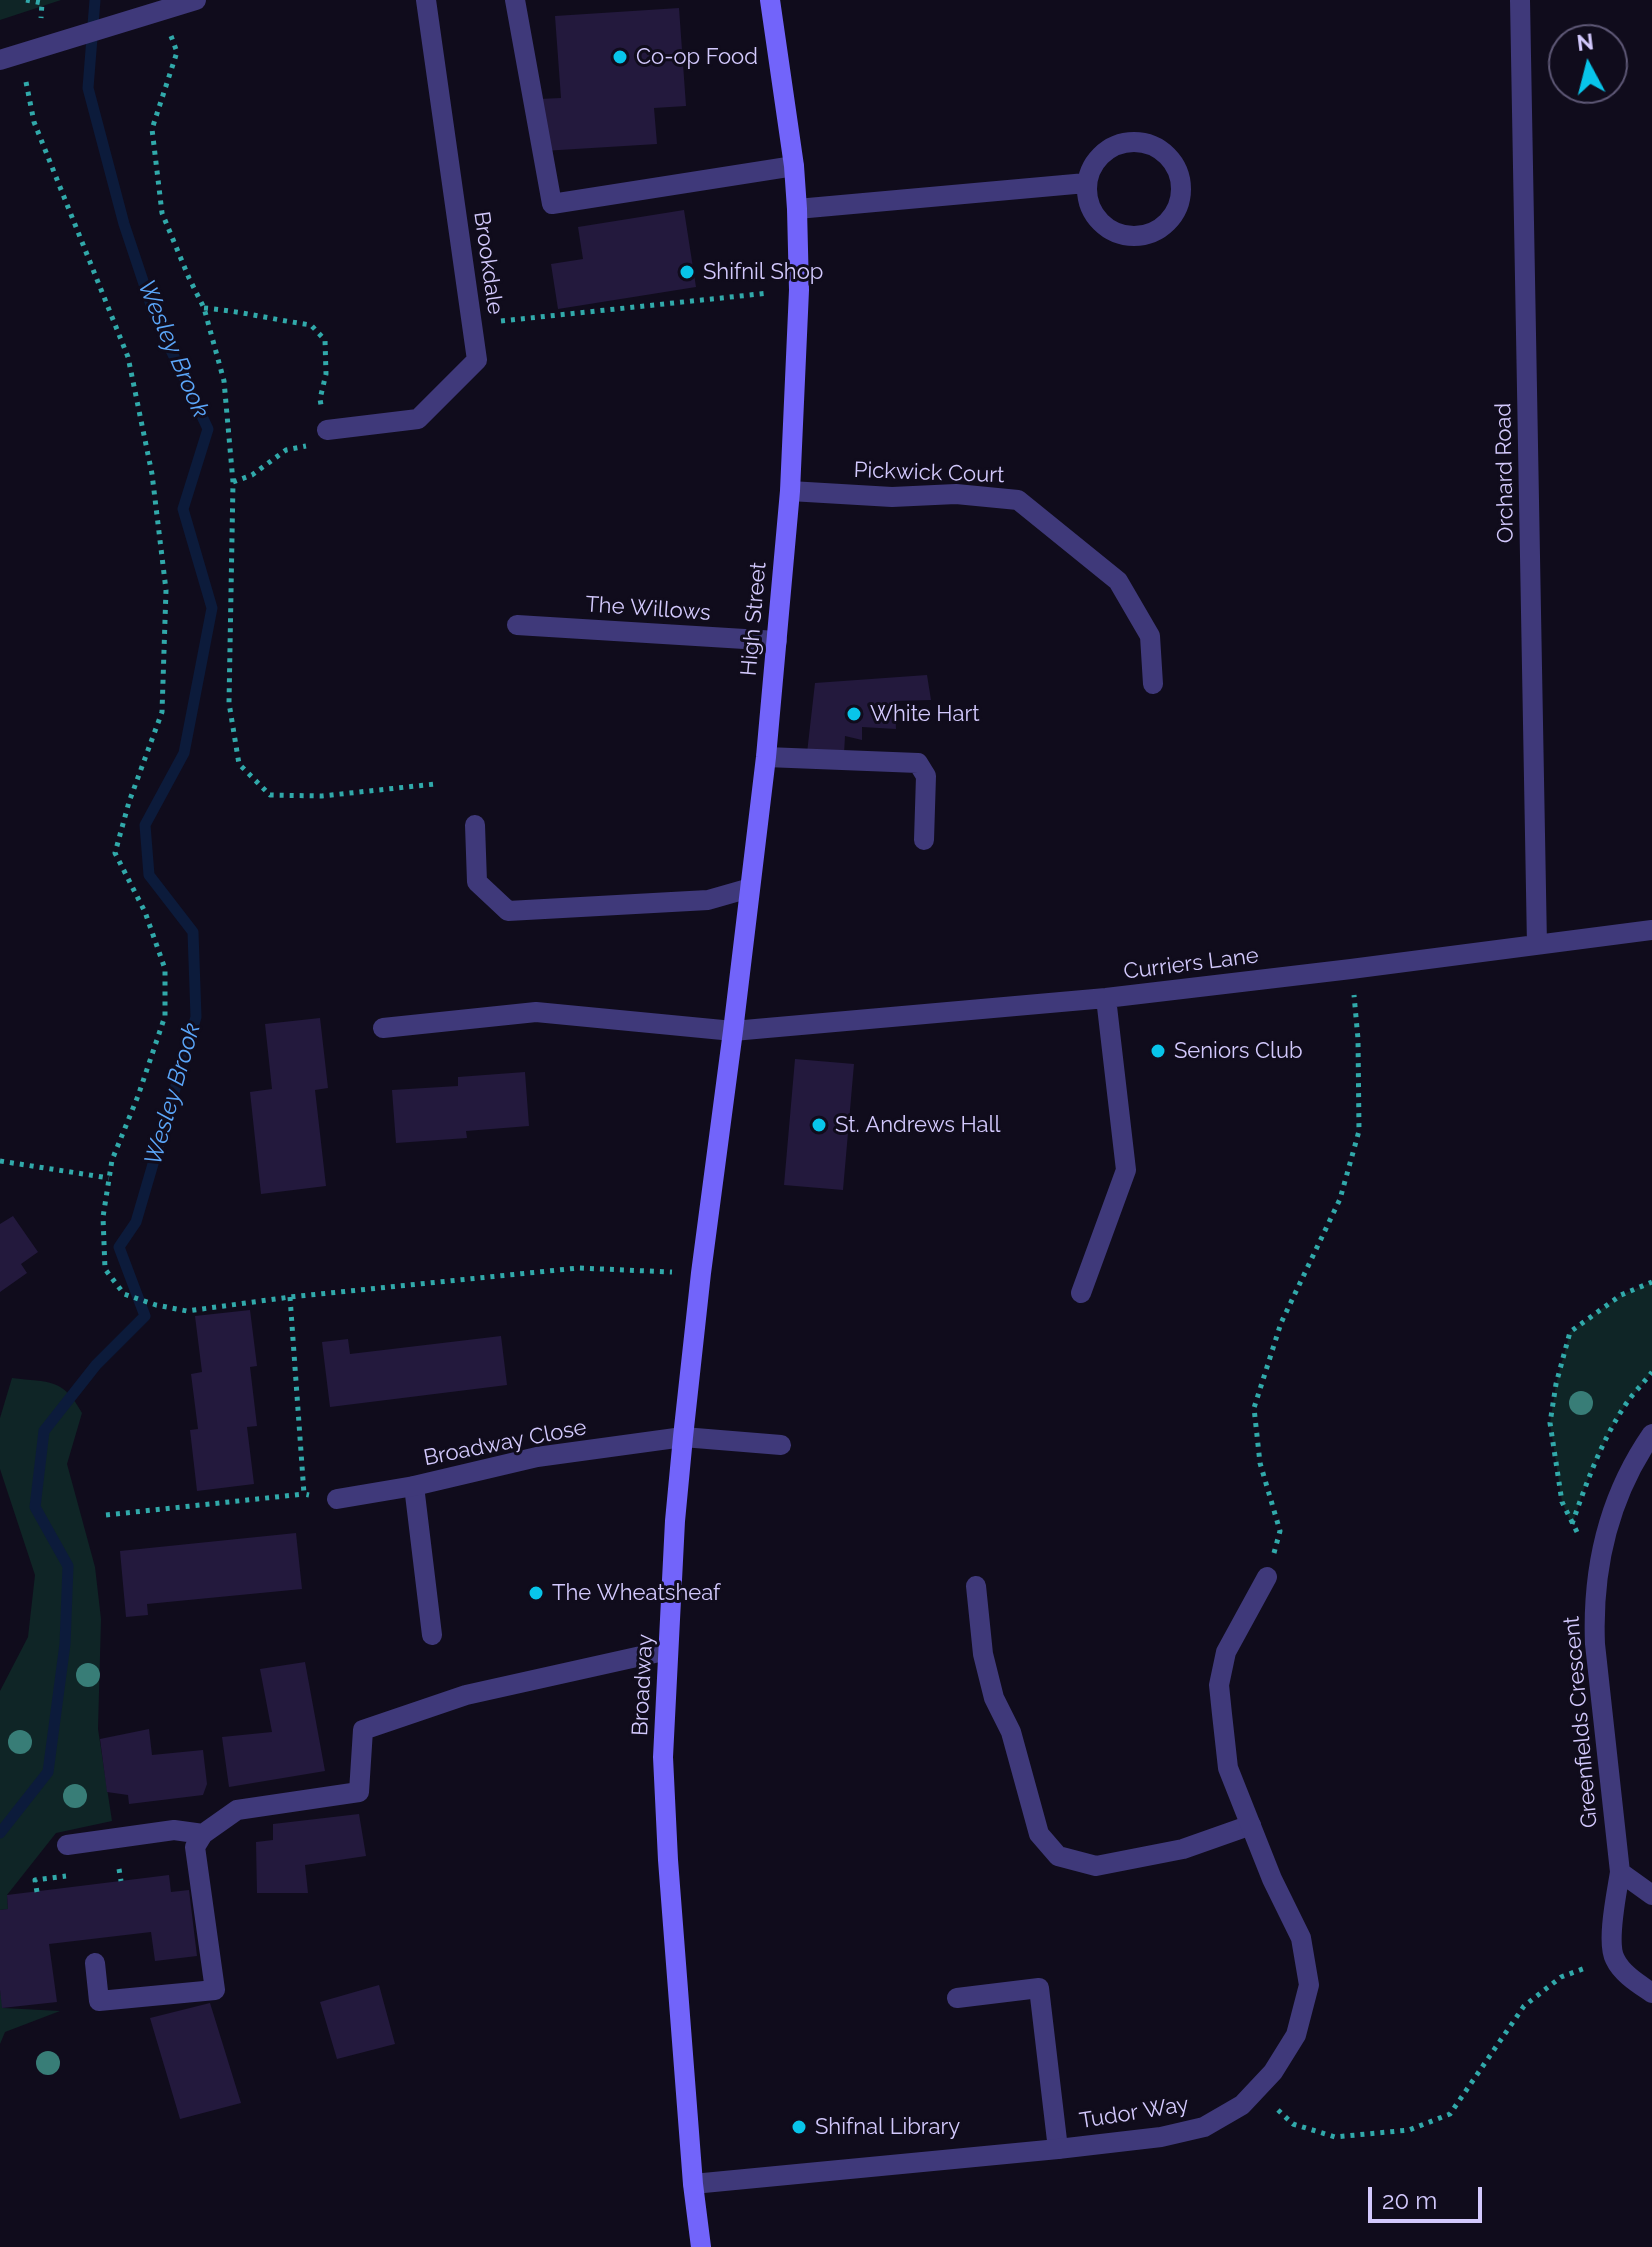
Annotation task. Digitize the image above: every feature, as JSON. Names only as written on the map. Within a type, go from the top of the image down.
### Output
[{"type":"main road","name":"High Street","points":[[733,1031],[777,641],[790,491],[799,290],[794,166],[770,0]]},
{"type":"main road","name":"Broadway","points":[[701,2247],[693,2184],[663,1757],[675,1521],[683,1437],[733,1031]]},
{"type":"street","name":"Brookdale","points":[[327,430],[418,419],[477,360],[426,0]]},
{"type":"street","points":[[515,0],[552,204],[794,166]]},
{"type":"street","name":"Orchard Road","points":[[1520,0],[1537,945]]},
{"type":"street","points":[[0,60],[186,1]]},
{"type":"street","points":[[1128,142],[1158,148],[1170,158],[1182,186],[1180,202],[1173,217],[1162,228],[1148,235],[1132,237],[1116,234],[1102,226],[1092,213],[1086,183],[1100,155],[1113,146],[1128,142]]},
{"type":"street","points":[[797,209],[1086,183]]},
{"type":"street","name":"Pickwick Court","points":[[790,491],[892,497],[956,494],[1018,500],[1118,581],[1150,636],[1153,684]]},
{"type":"street","name":"The Willows","points":[[517,625],[777,641]]},
{"type":"street","points":[[766,757],[918,763],[926,776],[924,840]]},
{"type":"street","points":[[475,825],[477,882],[508,911],[708,900],[750,888]]},
{"type":"street","name":"Curriers Lane","points":[[383,1028],[536,1012],[733,1031],[1106,998],[1652,930]]},
{"type":"street","points":[[1081,1293],[1126,1170],[1106,998]]},
{"type":"street","name":"Greenfields Crescent","points":[[1614,1958],[1612,1927],[1620,1872],[1593,1609],[1610,1515],[1652,1434]]},
{"type":"street","name":"Broadway Close","points":[[337,1499],[414,1486],[537,1457],[683,1437],[781,1445]]},
{"type":"street","points":[[414,1486],[432,1635]]},
{"type":"street","name":"Tudor Way","points":[[693,2184],[1161,2137],[1204,2127],[1242,2105],[1257,2090],[1273,2072],[1296,2035],[1309,1985],[1301,1938],[1272,1879],[1228,1768],[1219,1685],[1226,1652],[1267,1577]]},
{"type":"street","points":[[976,1586],[983,1654],[994,1698],[1011,1732],[1039,1834],[1058,1856],[1096,1866],[1183,1849],[1251,1825]]},
{"type":"street","points":[[95,1963],[99,2001],[215,1990],[195,1847],[203,1834],[237,1810],[359,1792],[363,1730],[466,1695],[668,1650]]},
{"type":"street","points":[[67,1845],[174,1830],[203,1834]]},
{"type":"street","points":[[1620,1872],[1652,1895]]},
{"type":"street","points":[[1614,1958],[1630,1977],[1652,1993]]},
{"type":"street","points":[[957,1998],[1039,1988],[1058,2149]]},
{"type":"path","points":[[161,9],[177,52],[152,129],[162,213],[204,308],[224,381],[233,482],[229,703],[239,764],[270,795],[322,796],[435,784]]},
{"type":"path","points":[[21,53],[34,122],[128,357],[152,474],[166,590],[162,712],[129,802],[115,853],[145,912],[165,969],[165,1016],[112,1160],[103,1217],[105,1269],[124,1294],[187,1311],[290,1297],[578,1268],[701,1273]]},
{"type":"path","points":[[472,324],[799,290]]},
{"type":"path","points":[[204,308],[235,310],[311,325],[325,340],[326,374],[320,399],[327,430],[315,445],[286,450],[252,475],[233,482]]},
{"type":"path","points":[[1267,1577],[1280,1531],[1260,1463],[1254,1408],[1281,1323],[1340,1199],[1359,1131],[1358,1039],[1351,969]]},
{"type":"path","points":[[0,1161],[109,1178]]},
{"type":"path","points":[[1600,1563],[1572,1525],[1562,1502],[1550,1423],[1556,1384],[1570,1332],[1621,1295],[1652,1282]]},
{"type":"path","points":[[290,1297],[304,1494]]},
{"type":"path","points":[[1572,1525],[1610,1430],[1634,1392],[1652,1372]]},
{"type":"path","points":[[106,1515],[304,1494],[337,1499]]},
{"type":"path","points":[[119,1869],[121,1881]]},
{"type":"path","points":[[1257,2090],[1293,2124],[1335,2137],[1409,2130],[1450,2114],[1524,2006],[1561,1977],[1614,1958]]},
{"type":"green space","points":[[0,0],[61,0],[0,20]]},
{"type":"green space","points":[[1652,1282],[1652,1372],[1610,1430],[1585,1486],[1572,1525],[1562,1502],[1550,1423],[1556,1384],[1570,1332],[1621,1295]]},
{"type":"green space","points":[[12,1378],[61,1387],[82,1413],[67,1464],[95,1567],[101,1619],[98,1729],[112,1821],[56,1833],[7,1895],[8,1909],[0,1910],[0,1691],[28,1637],[35,1575],[0,1469],[0,1418]]},
{"type":"green space","points":[[0,1990],[3,2008],[60,2011],[5,2032],[0,2044]]},
{"type":"building","name":"Co-op Food","points":[[679,8],[686,106],[654,108],[657,144],[543,151],[539,99],[561,98],[555,16]]},
{"type":"building","points":[[684,210],[696,287],[558,309],[551,264],[583,259],[578,227]]},
{"type":"building","name":"White Hart","points":[[927,675],[931,700],[895,701],[896,729],[862,727],[862,740],[845,736],[844,754],[807,753],[815,683]]},
{"type":"building","points":[[320,1018],[328,1088],[315,1090],[326,1186],[261,1194],[250,1092],[272,1089],[265,1024]]},
{"type":"building","name":"St. Andrews Hall","points":[[795,1059],[854,1064],[843,1190],[784,1185]]},
{"type":"building","points":[[525,1072],[529,1126],[466,1131],[467,1138],[396,1143],[392,1090],[458,1086],[458,1077]]},
{"type":"building","points":[[13,1216],[38,1252],[21,1264],[27,1273],[0,1292],[0,1224]]},
{"type":"building","points":[[250,1310],[257,1366],[250,1367],[257,1426],[247,1427],[254,1484],[197,1491],[190,1430],[198,1429],[191,1374],[202,1372],[195,1316]]},
{"type":"building","points":[[501,1336],[507,1385],[330,1407],[322,1342],[348,1339],[350,1354]]},
{"type":"building","points":[[296,1533],[302,1589],[147,1604],[148,1615],[126,1617],[120,1551]]},
{"type":"building","points":[[305,1662],[325,1771],[229,1787],[222,1737],[272,1732],[260,1669]]},
{"type":"building","points":[[149,1729],[152,1755],[203,1750],[207,1784],[203,1795],[129,1804],[128,1795],[107,1792],[100,1739]]},
{"type":"building","points":[[359,1814],[366,1856],[305,1865],[308,1893],[257,1893],[256,1842],[273,1840],[273,1824]]},
{"type":"building","points":[[169,1875],[171,1892],[189,1890],[197,1956],[155,1961],[151,1932],[49,1944],[57,2002],[2,2008],[0,1910],[8,1909],[7,1895]]},
{"type":"building","points":[[379,1985],[395,2044],[337,2059],[320,2002]]},
{"type":"building","points":[[210,2003],[241,2103],[180,2119],[150,2018]]},
{"type":"waterway","name":"Wesley Brook","points":[[0,1833],[48,1772],[65,1644],[68,1566],[35,1507],[44,1431],[96,1365],[145,1316],[119,1247],[136,1222],[196,1017],[193,932],[149,875],[145,825],[184,753],[212,608],[183,509],[208,429],[154,314],[124,224],[88,88],[95,0]]},
{"type":"place","name":"Co-op Food","points":[[620,57]]},
{"type":"place","name":"Shifnil Shop","points":[[687,272]]},
{"type":"place","name":"White Hart","points":[[854,714]]},
{"type":"place","name":"Seniors Club","points":[[1158,1051]]},
{"type":"place","name":"St. Andrews Hall","points":[[819,1125]]},
{"type":"place","name":"The Wheatsheaf","points":[[536,1593]]},
{"type":"place","name":"Shifnal Library","points":[[799,2127]]}]
